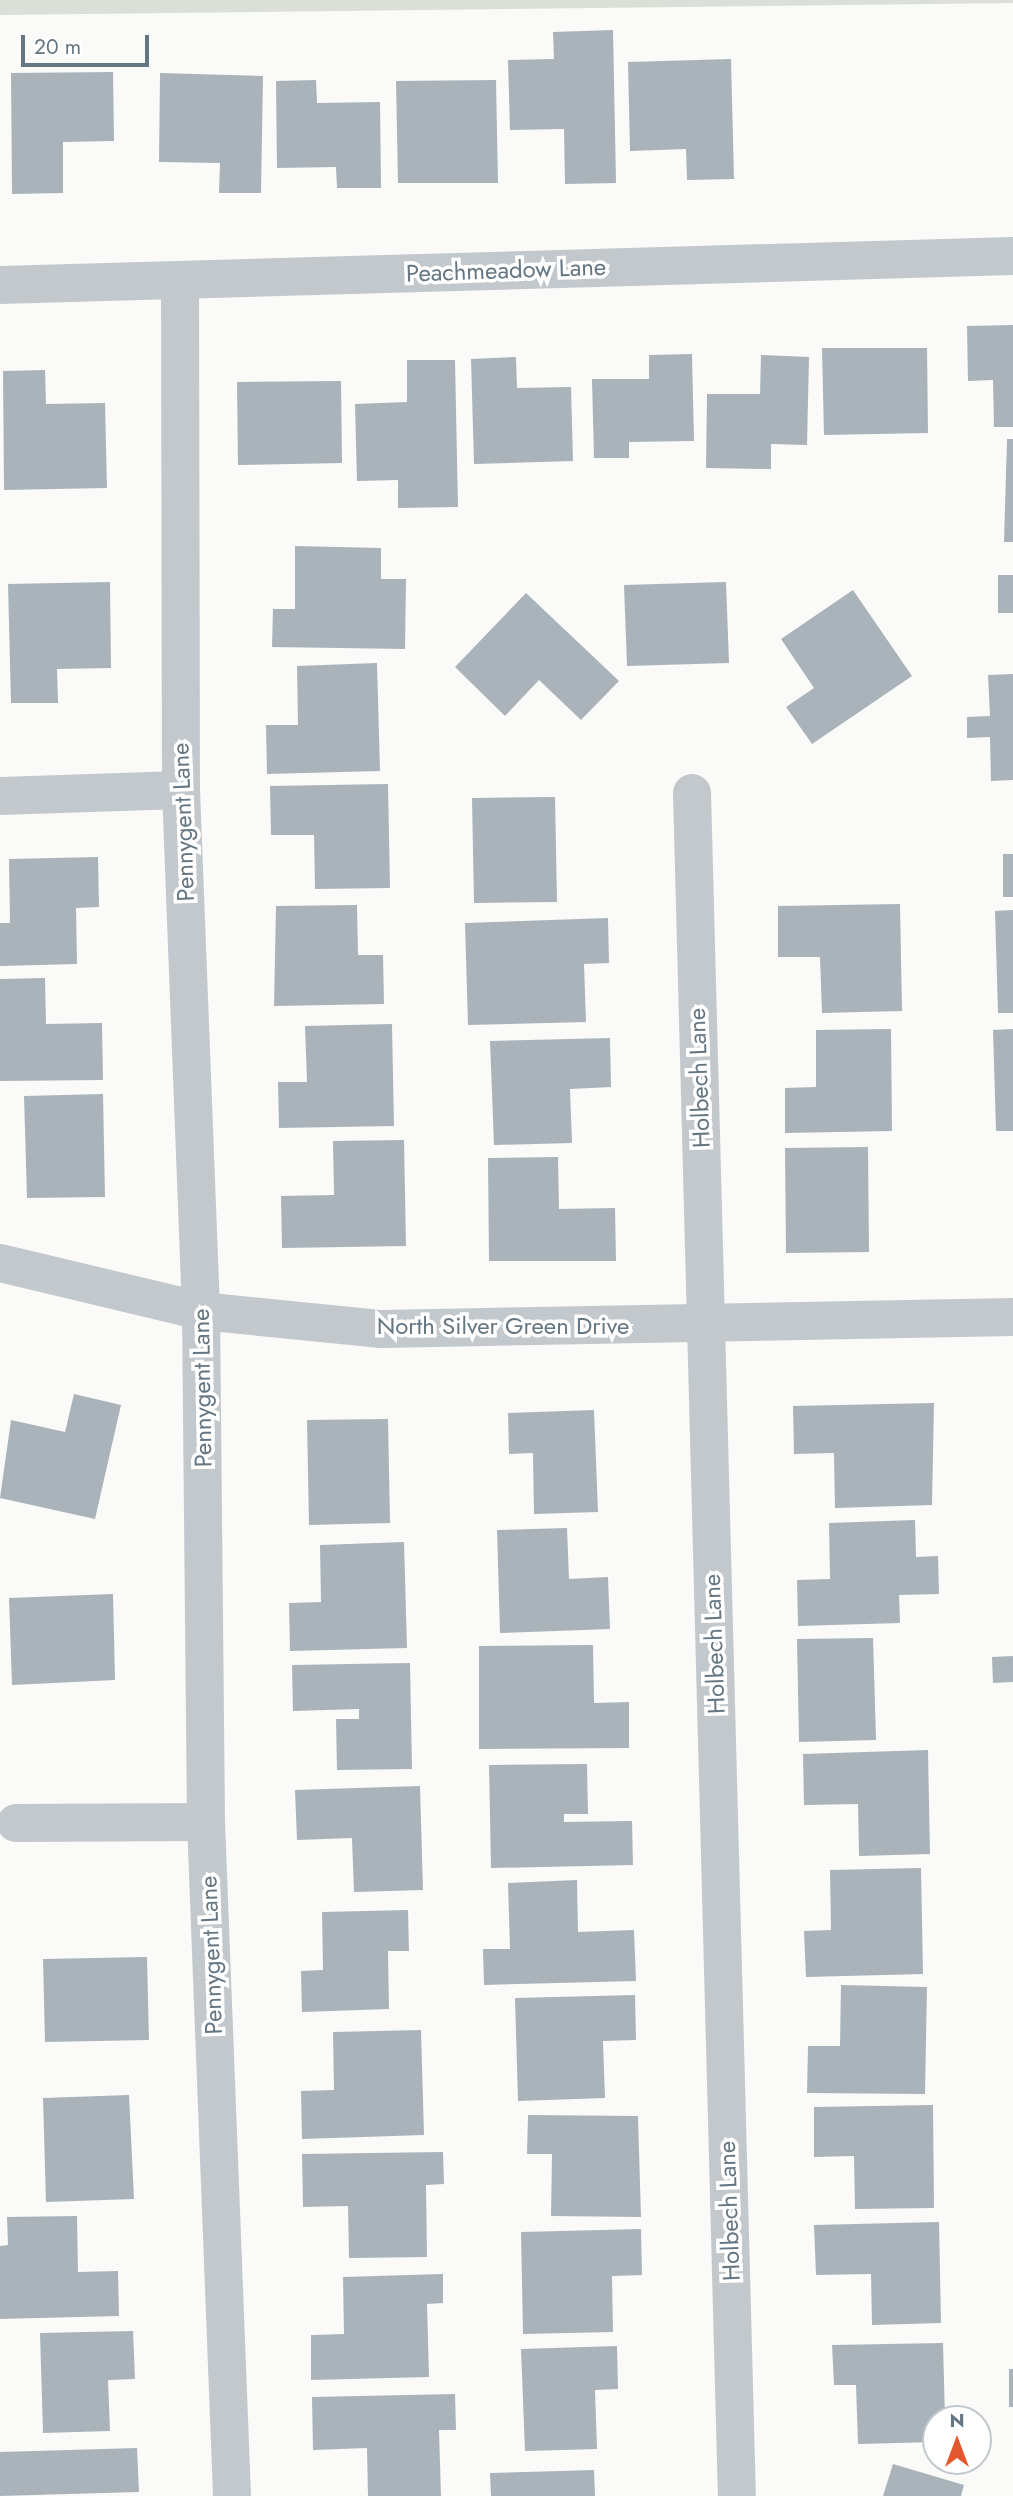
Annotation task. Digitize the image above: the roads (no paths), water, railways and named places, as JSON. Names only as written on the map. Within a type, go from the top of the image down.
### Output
[{"type":"street","name":"Peachmeadow Lane","points":[[0,285],[1013,256]]},
{"type":"street","name":"Pennygent Lane","points":[[180,281],[181,790],[201,1311],[206,1822],[232,2496]]},
{"type":"street","points":[[0,796],[181,790]]},
{"type":"street","name":"Holbech Lane","points":[[692,793],[737,2496]]},
{"type":"street","name":"North Silver Green Drive","points":[[0,1263],[201,1311],[382,1329],[1013,1317]]},
{"type":"street","points":[[16,1823],[206,1822]]}]
